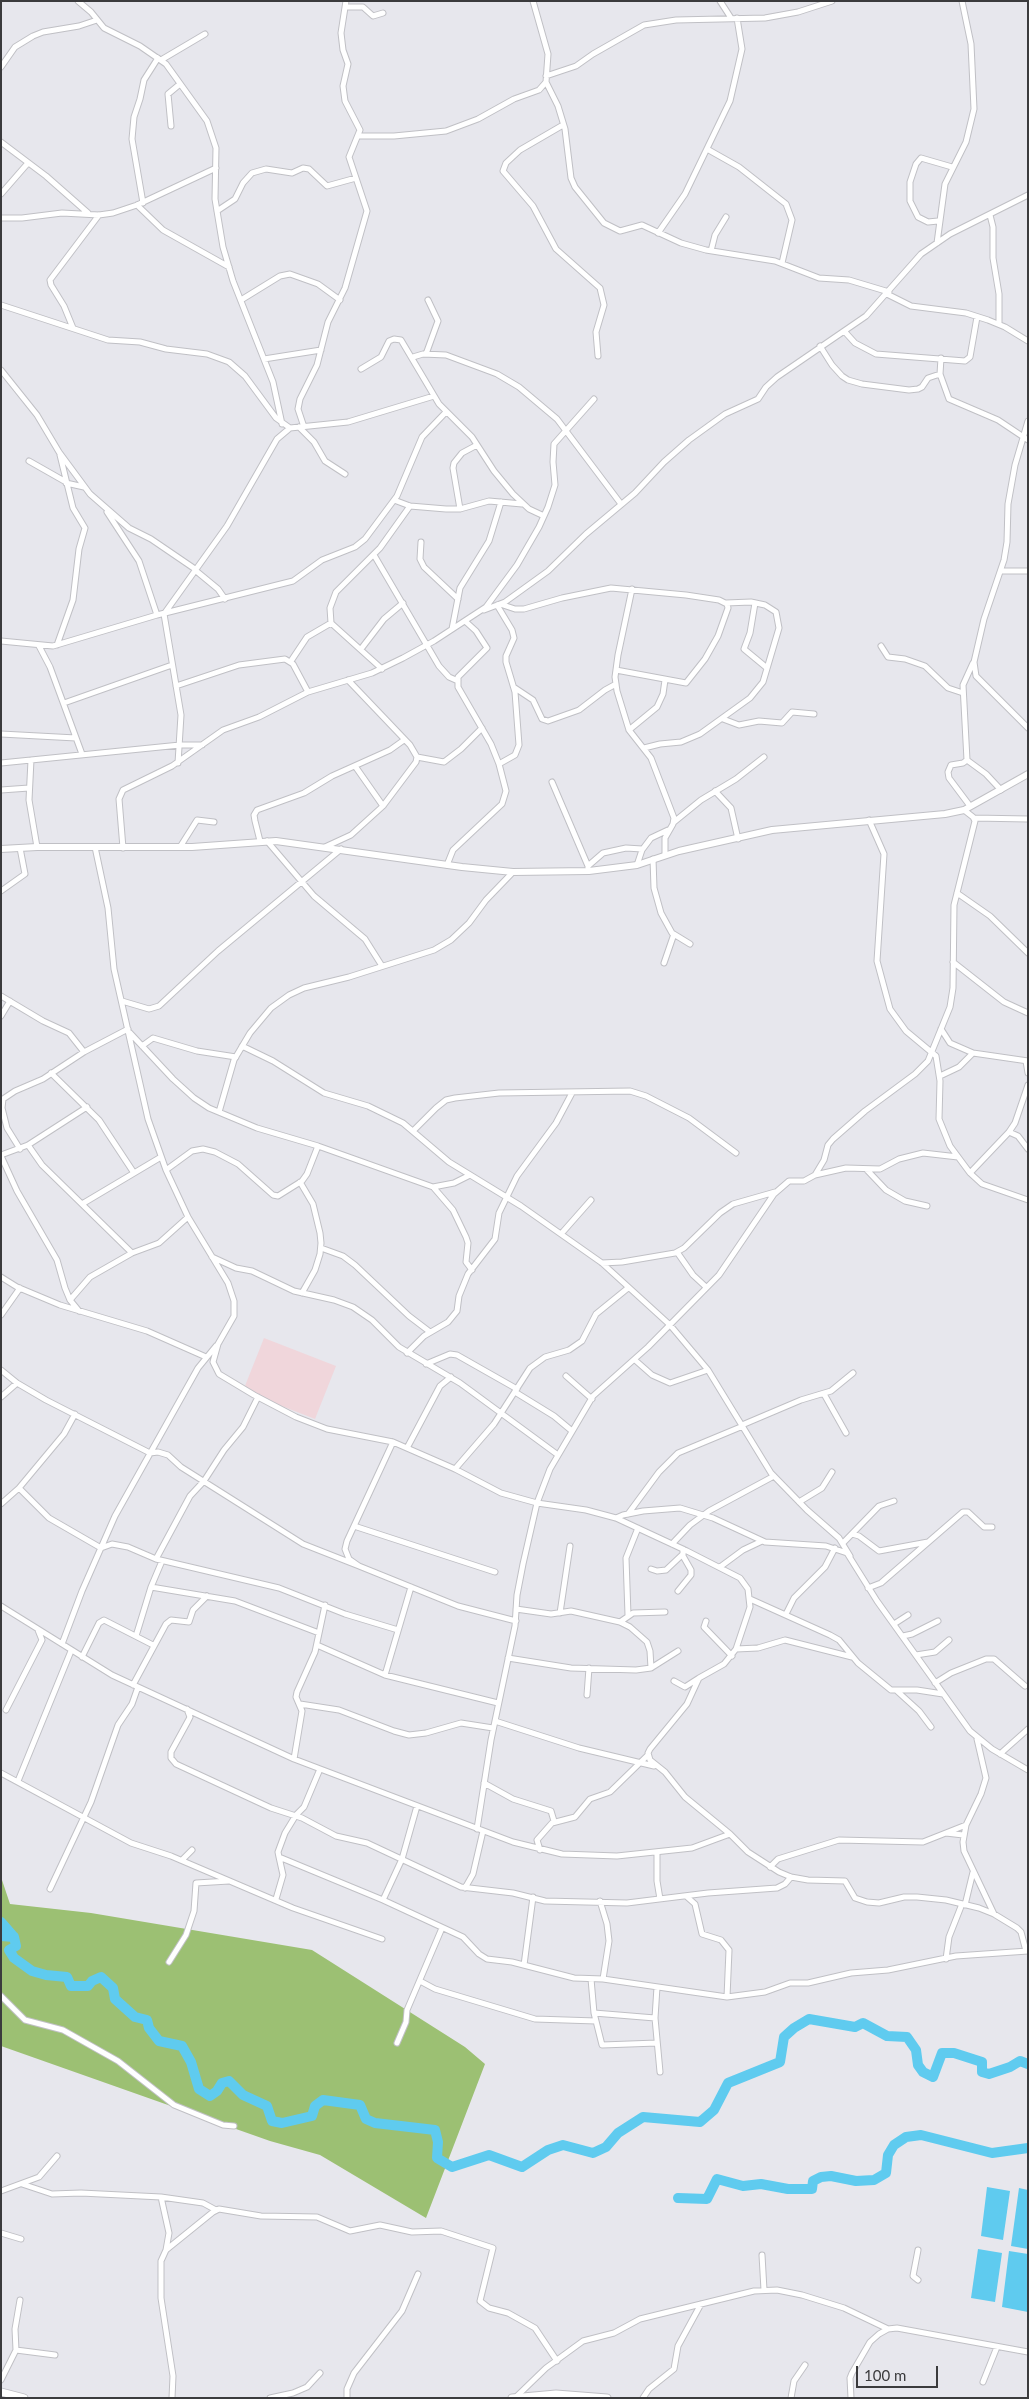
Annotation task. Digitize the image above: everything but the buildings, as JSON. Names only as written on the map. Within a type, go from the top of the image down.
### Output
[{"type":"main road","points":[[1,2392],[24,2398]]},
{"type":"main road","points":[[514,2398],[556,2394],[607,2398]]},
{"type":"street","points":[[78,1],[91,12],[104,28],[160,59],[207,121],[213,134],[216,148],[217,211],[229,267],[273,382],[281,423],[279,436],[227,526],[160,614]]},
{"type":"street","points":[[533,1],[548,54],[546,79],[558,106],[563,125],[574,187],[604,223],[616,231],[642,225],[681,243],[711,251],[782,263],[819,278],[850,280],[888,293],[897,301],[911,306],[943,309],[999,324],[1028,340]]},
{"type":"street","points":[[658,233],[685,194],[730,101],[738,75],[742,49],[735,18],[720,1]]},
{"type":"street","points":[[358,136],[394,136],[446,131],[478,119],[514,99],[538,90],[546,79],[576,66],[644,25],[676,20],[765,18],[798,12],[832,1]]},
{"type":"street","points":[[937,242],[938,222],[945,184],[966,142],[974,109],[971,44],[962,1]]},
{"type":"street","points":[[345,474],[325,461],[314,442],[301,427],[298,409],[317,365],[322,338],[328,322],[340,300],[356,255],[367,211],[350,157],[360,130],[345,101],[343,86],[348,64],[343,50],[341,32],[346,4],[363,6],[373,16],[383,13]]},
{"type":"street","points":[[1,67],[15,47],[33,36],[97,20]]},
{"type":"street","points":[[143,203],[132,139],[134,116],[144,80],[160,59],[205,34]]},
{"type":"street","points":[[171,126],[168,94],[180,84]]},
{"type":"street","points":[[563,125],[520,150],[506,163],[503,171],[533,206],[556,249],[600,288],[604,305],[596,332],[598,356]]},
{"type":"street","points":[[1,142],[89,213]]},
{"type":"street","points":[[707,149],[739,167],[786,204],[792,220],[782,263]]},
{"type":"street","points":[[938,222],[928,222],[918,217],[910,201],[910,182],[916,164],[921,158],[952,167]]},
{"type":"street","points":[[1,194],[28,163]]},
{"type":"street","points":[[1,218],[22,218],[50,213],[100,214],[137,206],[216,168]]},
{"type":"street","points":[[217,211],[235,199],[243,183],[252,173],[266,169],[292,173],[303,168],[309,169],[327,186],[356,178]]},
{"type":"street","points":[[123,848],[120,799],[121,793],[126,788],[178,763],[223,730],[259,717],[308,692],[382,669],[428,644],[482,610],[498,605],[539,579],[635,493],[688,440],[725,414],[758,399],[766,387],[777,378],[820,346],[845,332],[866,316],[921,254],[950,234],[1028,194]]},
{"type":"street","points":[[137,206],[163,230],[229,267]]},
{"type":"street","points":[[74,328],[64,306],[51,286],[50,280],[100,214]]},
{"type":"street","points":[[990,215],[993,227],[993,258],[999,294],[999,324]]},
{"type":"street","points":[[711,251],[716,235],[726,217]]},
{"type":"street","points":[[241,300],[280,276],[290,274],[318,284],[340,300]]},
{"type":"street","points":[[426,354],[438,320],[428,300]]},
{"type":"street","points":[[2,306],[108,340],[140,342],[166,349],[207,354],[229,362],[245,376],[281,423],[290,428]]},
{"type":"street","points":[[845,332],[855,342],[876,354],[965,361],[969,358],[978,317]]},
{"type":"street","points":[[361,369],[381,357],[390,341],[394,339],[402,340],[434,396],[446,412],[477,445],[494,471],[522,504],[544,516]]},
{"type":"street","points":[[820,346],[832,365],[842,376],[862,384],[909,390],[918,389],[922,387],[928,378],[940,374]]},
{"type":"street","points":[[264,359],[321,350]]},
{"type":"street","points":[[413,357],[426,354],[446,355],[497,374],[530,395],[566,430],[621,504]]},
{"type":"street","points":[[941,358],[940,374],[947,396],[952,401],[998,420],[1025,438]]},
{"type":"street","points":[[1,370],[37,415],[59,452],[84,487],[129,528],[153,540],[195,569],[218,589],[225,599]]},
{"type":"street","points":[[279,436],[290,428],[348,422],[434,396]]},
{"type":"street","points":[[482,610],[517,565],[544,516],[555,485],[552,450],[556,441],[594,399]]},
{"type":"street","points":[[1,641],[39,646],[57,645],[160,614],[293,581],[322,560],[355,548],[369,534],[394,500],[422,437],[446,412]]},
{"type":"street","points":[[967,760],[963,693],[966,676],[974,662],[984,619],[1002,571],[1008,542],[1008,504],[1028,421]]},
{"type":"street","points":[[460,509],[453,468],[454,463],[462,454],[477,445]]},
{"type":"street","points":[[57,645],[73,600],[80,549],[86,528],[73,508],[59,452]]},
{"type":"street","points":[[29,461],[66,483],[84,487]]},
{"type":"street","points":[[394,500],[410,506],[460,509],[490,501],[522,504]]},
{"type":"street","points":[[452,629],[460,588],[489,541],[501,502]]},
{"type":"street","points":[[382,669],[331,623],[330,608],[336,592],[374,555],[410,506]]},
{"type":"street","points":[[104,507],[139,561],[160,614],[181,715],[178,763]]},
{"type":"street","points":[[421,542],[420,554],[424,567],[458,599]]},
{"type":"street","points":[[374,555],[442,669],[449,677],[458,681]]},
{"type":"street","points":[[1002,571],[1028,571]]},
{"type":"street","points":[[498,605],[524,609],[598,590],[632,589],[726,603],[745,600],[771,608],[779,619],[777,640],[759,690],[722,719],[687,740],[644,748]]},
{"type":"street","points":[[632,589],[616,670],[616,684],[629,730],[651,758],[668,800],[674,822]]},
{"type":"street","points":[[754,602],[750,633],[744,648],[768,668]]},
{"type":"street","points":[[361,649],[384,619],[403,603]]},
{"type":"street","points":[[616,670],[686,683],[718,636],[728,608],[726,603]]},
{"type":"street","points":[[498,605],[512,630],[514,638],[506,656],[515,688],[519,746],[515,756],[499,764]]},
{"type":"street","points":[[447,865],[453,850],[502,804],[506,791],[499,764],[482,728],[458,688],[461,674],[487,648],[476,632],[464,621]]},
{"type":"street","points":[[291,661],[307,637],[331,623]]},
{"type":"street","points":[[39,646],[48,661],[82,754]]},
{"type":"street","points":[[881,646],[888,657],[905,659],[925,666],[948,688],[963,693]]},
{"type":"street","points":[[176,686],[239,666],[284,659],[291,661],[308,692]]},
{"type":"street","points":[[974,662],[976,676],[1028,728]]},
{"type":"street","points":[[64,703],[172,665]]},
{"type":"street","points":[[348,680],[404,740],[417,757],[444,762],[461,750],[482,728]]},
{"type":"street","points":[[629,730],[657,707],[663,694],[665,680]]},
{"type":"street","points":[[515,688],[533,700],[542,719],[548,721],[579,710],[616,684]]},
{"type":"street","points":[[722,719],[739,724],[759,721],[782,723],[792,712],[814,714]]},
{"type":"street","points":[[1,734],[76,738]]},
{"type":"street","points":[[382,966],[365,939],[301,883],[264,841],[255,822],[254,815],[257,810],[304,793],[390,750],[404,740]]},
{"type":"street","points":[[1,764],[82,754],[180,745],[202,745]]},
{"type":"street","points":[[325,847],[351,835],[383,806],[411,770],[417,757]]},
{"type":"street","points":[[665,855],[665,838],[674,822],[764,757]]},
{"type":"street","points":[[31,760],[30,809],[37,847]]},
{"type":"street","points":[[967,760],[986,774],[1001,790]]},
{"type":"street","points":[[815,1175],[824,1160],[828,1144],[865,1111],[915,1074],[928,1061],[950,1007],[954,905],[974,818],[949,778],[948,772],[951,765],[963,763],[967,760]]},
{"type":"street","points":[[356,766],[383,806]]},
{"type":"street","points":[[1,849],[37,847],[180,847],[264,841],[325,847],[447,865],[513,872],[588,868],[637,864],[665,855],[772,830],[945,814],[967,808],[1028,774]]},
{"type":"street","points":[[552,782],[588,868]]},
{"type":"street","points":[[1,790],[29,788]]},
{"type":"street","points":[[715,791],[731,808],[738,839]]},
{"type":"street","points":[[974,818],[1028,819]]},
{"type":"street","points":[[180,847],[197,820],[214,822]]},
{"type":"street","points":[[869,820],[884,854],[878,969],[890,1009],[906,1031],[932,1052],[938,1062],[940,1076],[940,1119],[944,1134],[958,1157],[970,1173],[986,1186],[1028,1200]]},
{"type":"street","points":[[637,864],[642,849],[651,838],[668,830]]},
{"type":"street","points":[[1,891],[25,874],[20,848]]},
{"type":"street","points":[[62,1644],[100,1548],[115,1516],[198,1368],[218,1344],[234,1316],[234,1301],[228,1283],[188,1217],[166,1170],[148,1119],[114,969],[108,908],[96,848]]},
{"type":"street","points":[[588,868],[604,853],[626,848],[642,849]]},
{"type":"street","points":[[122,1001],[149,1009],[159,1006],[218,951],[341,849]]},
{"type":"street","points":[[653,859],[654,888],[660,912],[674,934],[690,944]]},
{"type":"street","points":[[218,1112],[226,1081],[236,1057],[270,1008],[288,995],[319,982],[344,978],[434,950],[451,940],[469,924],[486,900],[513,872]]},
{"type":"street","points":[[957,893],[990,916],[1028,953]]},
{"type":"street","points":[[664,963],[674,934]]},
{"type":"street","points":[[953,962],[1004,1002],[1028,1013]]},
{"type":"street","points":[[1,996],[43,1021],[69,1033],[84,1052]]},
{"type":"street","points":[[1,1016],[10,1001]]},
{"type":"street","points":[[941,1029],[950,1043],[973,1053],[1027,1061],[1028,1073]]},
{"type":"street","points":[[20,1148],[8,1128],[2,1108],[3,1100],[15,1091],[51,1074],[84,1052],[128,1030]]},
{"type":"street","points":[[128,1030],[182,1088],[209,1108],[264,1131],[318,1146],[434,1188],[453,1210],[466,1237],[468,1243],[466,1262],[472,1270]]},
{"type":"street","points":[[142,1046],[153,1038],[197,1051],[236,1057]]},
{"type":"street","points":[[242,1046],[273,1061],[324,1093],[377,1109],[414,1130],[449,1162],[507,1197],[602,1263],[670,1325],[708,1370],[743,1425],[761,1458],[774,1476],[843,1543],[868,1588],[942,1694],[977,1739],[1028,1770]]},
{"type":"street","points":[[940,1076],[959,1067],[973,1053]]},
{"type":"street","points":[[51,1074],[87,1107],[107,1131],[134,1173]]},
{"type":"street","points":[[970,1173],[1009,1132],[1015,1123],[1028,1085]]},
{"type":"street","points":[[414,1130],[446,1100],[455,1098],[499,1093],[572,1093],[622,1090],[640,1093],[689,1118],[736,1153]]},
{"type":"street","points":[[408,1353],[418,1340],[443,1326],[457,1311],[465,1280],[495,1239],[499,1213],[517,1176],[556,1123],[572,1093]]},
{"type":"street","points":[[80,1312],[70,1300],[60,1264],[17,1191],[1,1156],[28,1145],[87,1107]]},
{"type":"street","points":[[1009,1132],[1018,1136],[1028,1149]]},
{"type":"street","points":[[28,1145],[42,1165],[132,1253]]},
{"type":"street","points":[[166,1170],[192,1151],[203,1149],[215,1152],[238,1164],[273,1195],[282,1195],[300,1182],[307,1174],[318,1146]]},
{"type":"street","points":[[465,1888],[473,1874],[493,1728],[516,1621],[523,1564],[537,1502],[558,1455],[592,1399],[635,1360],[719,1275],[776,1192],[789,1181],[804,1181],[815,1175],[846,1168],[880,1169],[899,1159],[923,1154],[958,1157]]},
{"type":"street","points":[[82,1204],[161,1157]]},
{"type":"street","points":[[867,1170],[886,1190],[905,1201],[926,1206]]},
{"type":"street","points":[[434,1188],[454,1183],[470,1175]]},
{"type":"street","points":[[300,1182],[313,1204],[317,1218],[320,1248],[314,1270],[302,1293]]},
{"type":"street","points":[[602,1263],[622,1262],[677,1252],[684,1248],[720,1213],[733,1204],[776,1192]]},
{"type":"street","points":[[561,1234],[591,1200]]},
{"type":"street","points":[[70,1300],[90,1277],[132,1253],[159,1243],[188,1217]]},
{"type":"street","points":[[320,1248],[343,1256],[355,1265],[409,1316],[430,1332]]},
{"type":"street","points":[[677,1252],[693,1275],[706,1287]]},
{"type":"street","points":[[212,1256],[302,1293],[353,1307],[372,1320],[408,1353],[451,1377],[558,1455]]},
{"type":"street","points":[[1,1277],[20,1288],[80,1312],[147,1332],[206,1357]]},
{"type":"street","points":[[1,1315],[20,1288]]},
{"type":"street","points":[[455,1469],[501,1415],[536,1362],[545,1357],[569,1350],[582,1341],[596,1314],[628,1288]]},
{"type":"street","points":[[218,1344],[213,1362],[216,1370],[234,1385],[296,1417],[327,1429],[393,1442],[455,1469],[501,1493],[616,1518],[740,1578],[746,1584],[750,1599],[746,1623],[732,1656],[724,1664],[684,1687],[674,1681]]},
{"type":"street","points":[[426,1364],[450,1354],[457,1355],[516,1390],[572,1431]]},
{"type":"street","points":[[635,1360],[652,1375],[670,1383],[708,1370]]},
{"type":"street","points":[[1,1370],[17,1383],[150,1454],[163,1453],[303,1544],[458,1606],[516,1621]]},
{"type":"street","points":[[627,1514],[659,1472],[678,1453],[801,1400],[831,1391],[852,1373]]},
{"type":"street","points":[[566,1376],[592,1399]]},
{"type":"street","points":[[407,1448],[440,1386],[451,1377]]},
{"type":"street","points":[[1,1396],[17,1383]]},
{"type":"street","points":[[824,1394],[846,1433]]},
{"type":"street","points":[[136,1636],[159,1560],[190,1496],[243,1427],[258,1397]]},
{"type":"street","points":[[1,1504],[19,1488],[64,1434],[75,1414]]},
{"type":"street","points":[[359,1566],[349,1559],[344,1549],[393,1442]]},
{"type":"street","points":[[799,1502],[822,1488],[832,1472]]},
{"type":"street","points":[[672,1544],[705,1515],[774,1476]]},
{"type":"street","points":[[19,1488],[49,1518],[100,1548],[118,1544],[159,1560],[279,1588],[345,1614],[398,1630]]},
{"type":"street","points":[[843,1543],[878,1506],[894,1501]]},
{"type":"street","points":[[616,1518],[627,1514],[680,1508],[705,1515],[762,1541],[834,1548],[850,1556]]},
{"type":"street","points":[[868,1588],[878,1586],[966,1511],[984,1527],[992,1527]]},
{"type":"street","points":[[354,1526],[495,1572]]},
{"type":"street","points":[[628,1615],[626,1558],[638,1528]]},
{"type":"street","points":[[852,1534],[859,1536],[878,1551],[928,1542]]},
{"type":"street","points":[[720,1567],[743,1550],[762,1541]]},
{"type":"street","points":[[560,1613],[570,1546]]},
{"type":"street","points":[[786,1614],[794,1598],[825,1567],[834,1548]]},
{"type":"street","points":[[651,1569],[657,1571],[666,1570],[683,1551]]},
{"type":"street","points":[[678,1591],[691,1575],[691,1570],[683,1551]]},
{"type":"street","points":[[151,1587],[235,1600],[319,1633]]},
{"type":"street","points":[[385,1674],[411,1587]]},
{"type":"street","points":[[50,1890],[84,1818],[118,1725],[132,1704],[135,1686],[153,1645],[168,1622],[189,1622],[194,1610],[207,1596]]},
{"type":"street","points":[[750,1599],[839,1640],[852,1658],[891,1690],[917,1690],[942,1694]]},
{"type":"street","points":[[294,1759],[302,1721],[300,1704],[296,1697],[297,1692],[317,1646],[325,1605]]},
{"type":"street","points":[[1,1606],[82,1657],[135,1686],[294,1759],[480,1830],[540,1850],[562,1854],[617,1856],[692,1848],[730,1834]]},
{"type":"street","points":[[516,1609],[543,1614],[578,1612],[620,1622],[630,1627],[647,1642],[650,1651],[651,1668]]},
{"type":"street","points":[[620,1622],[628,1615],[666,1612]]},
{"type":"street","points":[[894,1624],[908,1615]]},
{"type":"street","points":[[82,1657],[102,1621],[153,1645]]},
{"type":"street","points":[[706,1621],[704,1627],[732,1656]]},
{"type":"street","points":[[903,1636],[912,1634],[938,1621]]},
{"type":"street","points":[[6,1710],[42,1640],[38,1630]]},
{"type":"street","points":[[736,1649],[758,1648],[785,1640],[852,1658]]},
{"type":"street","points":[[916,1655],[935,1652],[949,1640]]},
{"type":"street","points":[[317,1646],[385,1674],[498,1703]]},
{"type":"street","points":[[18,1781],[61,1670],[71,1650]]},
{"type":"street","points":[[508,1658],[571,1668],[651,1668],[678,1651]]},
{"type":"street","points":[[935,1683],[951,1673],[986,1659],[994,1659],[1025,1686]]},
{"type":"street","points":[[588,1695],[589,1668]]},
{"type":"street","points":[[540,1850],[537,1840],[554,1821],[575,1817],[588,1800],[610,1792],[648,1755],[650,1749],[687,1704],[699,1678]]},
{"type":"street","points":[[897,1691],[919,1711],[931,1727]]},
{"type":"street","points":[[300,1704],[339,1710],[387,1729],[409,1735],[426,1733],[461,1723],[493,1728]]},
{"type":"street","points":[[187,1709],[190,1717],[171,1752],[171,1758],[174,1763],[271,1808],[296,1815],[336,1836],[367,1843],[465,1888],[514,1893],[550,1901],[627,1903],[781,1887],[791,1877]]},
{"type":"street","points":[[279,1857],[383,1900],[466,1939],[484,1958],[524,1965],[574,1978],[603,1979],[727,1997],[765,1992],[790,1983],[808,1983],[851,1973],[888,1970],[969,1954],[1027,1951],[1021,1932],[994,1914],[946,1900],[904,1897],[879,1903],[867,1902],[855,1898],[845,1881],[808,1880],[791,1877],[770,1867],[748,1852],[730,1834],[685,1797],[665,1772],[654,1766],[579,1748],[495,1721]]},
{"type":"street","points":[[1000,1754],[1028,1729]]},
{"type":"street","points":[[977,1739],[986,1778],[981,1794],[966,1825],[963,1835],[964,1851],[994,1914]]},
{"type":"street","points":[[648,1755],[654,1766]]},
{"type":"street","points":[[276,1899],[283,1875],[278,1852],[285,1833],[306,1803],[320,1769]]},
{"type":"street","points":[[1,1773],[131,1843],[182,1860],[276,1899],[293,1908],[382,1939]]},
{"type":"street","points":[[484,1784],[513,1799],[552,1811],[554,1821]]},
{"type":"street","points":[[383,1900],[402,1859],[417,1806]]},
{"type":"street","points":[[770,1867],[778,1859],[839,1840],[923,1842],[956,1827],[966,1825]]},
{"type":"street","points":[[946,1833],[963,1835]]},
{"type":"street","points":[[182,1860],[192,1850]]},
{"type":"street","points":[[657,1852],[656,1881],[660,1900]]},
{"type":"street","points":[[946,1959],[949,1937],[963,1905],[973,1872]]},
{"type":"street","points":[[169,1962],[186,1935],[194,1911],[196,1882],[232,1882]]},
{"type":"street","points":[[686,1896],[695,1904],[702,1934],[721,1940],[730,1950],[727,1997]]},
{"type":"street","points":[[524,1965],[533,1897]]},
{"type":"street","points":[[600,1901],[607,1924],[609,1941],[603,1979]]},
{"type":"street","points":[[397,2043],[406,2022],[407,2010],[442,1928]]},
{"type":"street","points":[[591,1979],[594,2013],[601,2044],[604,2046],[657,2043]]},
{"type":"street","points":[[420,1981],[435,1990],[535,2019],[596,2021]]},
{"type":"street","points":[[657,1987],[655,2018],[660,2072]]},
{"type":"street","points":[[1,1996],[25,2020],[63,2030],[118,2061],[174,2105],[223,2125],[234,2126]]},
{"type":"street","points":[[594,2013],[655,2018]]},
{"type":"street","points":[[1,2191],[39,2177],[57,2156]]},
{"type":"street","points":[[22,2184],[52,2194],[81,2193],[161,2197],[203,2203],[216,2210]]},
{"type":"street","points":[[161,2197],[169,2233],[166,2250],[161,2261],[160,2298],[173,2376],[172,2398]]},
{"type":"street","points":[[166,2250],[216,2210],[223,2209],[261,2216],[316,2216],[350,2231],[380,2225],[412,2232],[441,2231],[493,2248],[480,2301],[489,2308],[508,2313],[535,2328],[557,2361]]},
{"type":"street","points":[[1,2234],[21,2240]]},
{"type":"street","points":[[918,2250],[918,2264],[913,2276],[918,2280]]},
{"type":"street","points":[[762,2255],[764,2290]]},
{"type":"street","points":[[347,2398],[347,2389],[354,2373],[402,2310],[418,2274]]},
{"type":"street","points":[[514,2398],[546,2368],[583,2341],[614,2333],[640,2319],[764,2290],[802,2295],[844,2308],[888,2329]]},
{"type":"street","points":[[1,2380],[6,2374],[16,2350],[15,2329],[20,2300]]},
{"type":"street","points":[[643,2398],[649,2389],[674,2369],[678,2346],[701,2304]]},
{"type":"street","points":[[850,2398],[850,2378],[852,2373],[870,2342],[888,2329],[897,2328],[1028,2352]]},
{"type":"street","points":[[984,2382],[997,2347]]},
{"type":"street","points":[[16,2350],[55,2355]]},
{"type":"street","points":[[791,2398],[794,2381],[805,2365]]},
{"type":"street","points":[[270,2398],[293,2393],[307,2387],[320,2373]]},
{"type":"shaded area","points":[[264,1338],[336,1366],[315,1419],[243,1391]]},
{"type":"green space","points":[[1,1877],[10,1904],[91,1913],[312,1950],[465,2047],[485,2064],[426,2218],[320,2155],[270,2141],[1,2046]]},
{"type":"water","points":[[987,2187],[1010,2191],[1003,2240],[981,2236]]},
{"type":"water","points":[[1019,2188],[1028,2190],[1028,2249],[1011,2246]]},
{"type":"water","points":[[978,2249],[1002,2253],[995,2302],[971,2298]]},
{"type":"water","points":[[1009,2251],[1028,2254],[1028,2312],[1002,2307]]},
{"type":"waterway","points":[[1,1922],[14,1937]]},
{"type":"waterway","points":[[1,1936],[14,1937],[16,1946],[9,1950],[14,1958],[32,1971],[46,1975],[67,1977],[71,1986],[88,1986],[92,1981],[101,1977],[113,1988],[115,1999],[135,2017],[147,2020],[149,2028],[159,2041],[182,2046],[191,2062],[199,2089],[210,2096],[217,2091],[222,2083],[229,2081],[243,2095],[267,2106],[272,2121],[282,2123],[312,2116],[315,2106],[323,2100],[360,2105],[366,2119],[375,2123],[435,2130],[438,2142],[437,2158],[452,2167],[489,2155],[522,2167],[548,2150],[563,2145],[593,2153],[606,2147],[618,2133],[643,2117],[700,2122],[714,2110],[728,2083],[780,2062],[784,2037],[809,2019],[855,2027],[863,2023],[887,2036],[907,2037],[916,2050],[918,2065],[923,2072],[933,2077],[942,2053],[954,2053],[982,2062],[982,2072],[989,2074],[1010,2067],[1020,2061],[1028,2064]]},
{"type":"waterway","points":[[678,2198],[707,2199],[717,2179],[743,2186],[761,2184],[788,2189],[812,2189],[813,2181],[821,2177],[831,2176],[856,2181],[874,2180],[886,2173],[888,2155],[894,2145],[906,2137],[921,2135],[992,2153],[1028,2148]]}]
